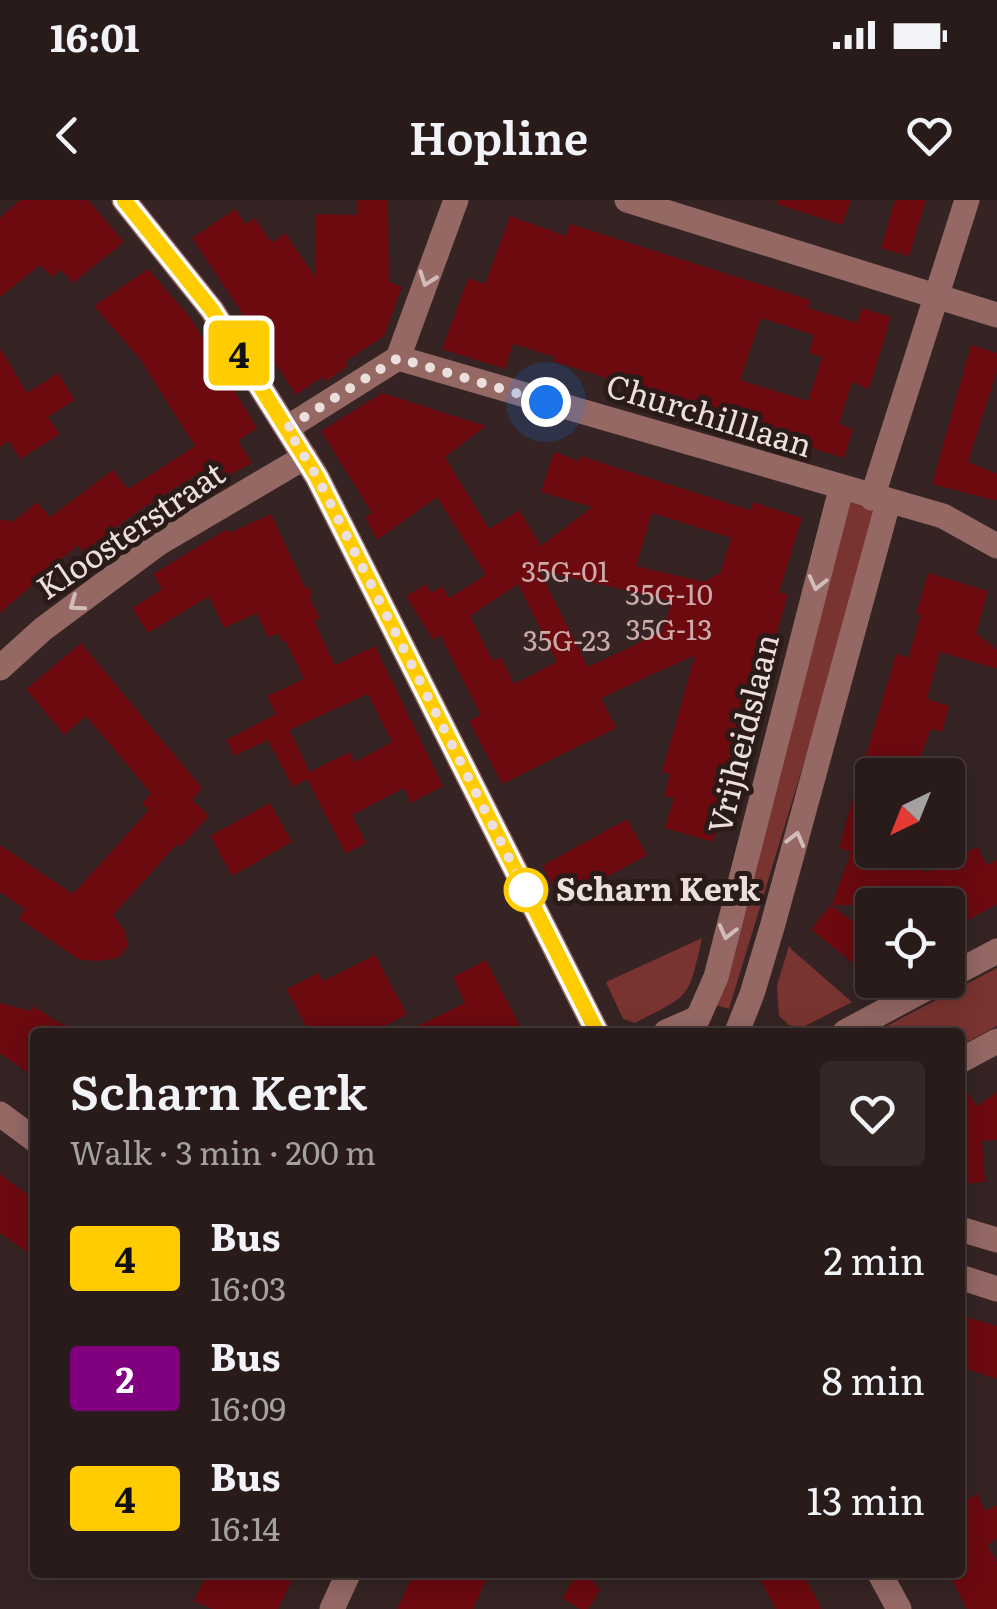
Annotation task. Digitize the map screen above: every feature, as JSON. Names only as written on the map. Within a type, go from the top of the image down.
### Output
[{"type":"street","points":[[124,200],[212,310],[305,457],[412,661],[595,1028]]},
{"type":"street","points":[[287,428],[398,358],[456,200]]},
{"type":"street","points":[[627,200],[997,315]]},
{"type":"street","points":[[735,1028],[772,924],[880,501],[967,200]]},
{"type":"street","name":"Churchilllaan","points":[[398,358],[880,501],[943,516],[997,546]]},
{"type":"street","name":"Kloosterstraat","points":[[0,668],[43,628],[159,543],[305,457]]},
{"type":"street","name":"Vrijheidslaan","points":[[698,1018],[716,976],[841,489]]},
{"type":"street","points":[[965,968],[997,951]]},
{"type":"street","points":[[853,1028],[909,998]]},
{"type":"street","points":[[675,1028],[698,1018],[724,1028]]},
{"type":"street","points":[[965,1058],[997,1041]]},
{"type":"street","points":[[0,1114],[30,1136]]},
{"type":"street","points":[[965,1230],[997,1240]]},
{"type":"street","points":[[965,1278],[997,1288]]},
{"type":"street","points":[[332,1609],[346,1578]]},
{"type":"street","points":[[882,1578],[899,1609]]},
{"type":"shaded area","points":[[847,498],[881,509],[729,1009],[712,1004]]},
{"type":"shaded area","points":[[702,938],[694,973],[684,993],[635,1023],[623,1019],[606,982]]},
{"type":"shaded area","points":[[789,946],[852,1002],[801,1028],[789,1025],[779,1016],[777,985]]},
{"type":"shaded area","points":[[997,968],[997,1026],[965,1043],[965,1028],[883,1028],[940,998],[965,998],[965,985]]},
{"type":"building","points":[[20,200],[88,200],[124,242],[73,283],[61,270],[52,277],[40,265],[0,297],[0,218]]},
{"type":"building","points":[[357,200],[388,200],[389,282],[402,287],[384,336],[345,362],[348,366],[325,382],[322,377],[296,395],[192,238],[235,209],[245,224],[255,218],[272,243],[285,233],[316,278],[315,214],[357,215]]},
{"type":"building","points":[[778,200],[851,200],[842,225],[777,204]]},
{"type":"building","points":[[895,200],[926,200],[909,256],[881,248]]},
{"type":"building","points":[[510,216],[566,236],[570,224],[810,300],[808,308],[857,323],[862,308],[891,317],[869,389],[852,382],[839,424],[853,429],[844,458],[553,361],[555,357],[513,344],[505,369],[442,349],[468,278],[485,284]],"holes":[[[761,318],[814,335],[809,353],[822,357],[808,401],[740,380]]]},
{"type":"building","points":[[148,269],[190,317],[257,428],[238,441],[252,463],[211,485],[203,471],[144,507],[83,552],[78,545],[0,613],[0,520],[14,521],[37,502],[50,517],[113,470],[128,489],[195,446],[140,359],[94,306]]},
{"type":"building","points":[[971,345],[997,353],[997,371],[968,462],[997,474],[997,501],[932,484]]},
{"type":"building","points":[[0,348],[27,393],[58,373],[75,400],[48,417],[60,434],[20,459],[9,441],[0,447]]},
{"type":"building","points":[[382,393],[486,426],[445,457],[489,529],[519,510],[541,546],[592,507],[541,492],[554,452],[579,461],[580,456],[750,510],[753,502],[802,518],[779,592],[788,595],[713,842],[665,828],[674,798],[664,796],[670,774],[662,772],[695,655],[601,698],[616,728],[502,784],[469,721],[481,715],[440,635],[433,640],[406,596],[426,584],[431,593],[442,586],[449,598],[486,575],[437,497],[377,540],[365,517],[372,513],[321,431]],"holes":[[[652,513],[731,538],[721,572],[704,582],[636,566]],[[539,570],[672,601],[662,632],[588,667]],[[518,584],[557,662],[514,684],[501,657],[493,661],[470,616]]]},
{"type":"building","points":[[271,514],[305,587],[312,590],[310,598],[320,618],[314,621],[335,665],[375,646],[443,786],[411,803],[404,788],[352,815],[366,843],[346,854],[307,779],[293,787],[268,740],[234,756],[226,740],[276,714],[267,696],[304,679],[285,640],[282,642],[278,633],[268,638],[257,613],[224,628],[209,596],[148,633],[132,608],[162,589],[153,574],[227,529],[229,533]],"holes":[[[368,694],[392,742],[355,762],[349,752],[310,772],[289,730]]]},
{"type":"building","points":[[928,573],[988,591],[976,633],[997,650],[997,669],[940,652],[927,699],[949,706],[942,732],[931,729],[920,758],[865,758],[896,654],[908,658],[921,615],[916,614]]},
{"type":"building","points":[[81,643],[202,788],[192,800],[209,816],[180,847],[177,844],[113,915],[125,931],[128,946],[118,958],[99,961],[80,960],[19,919],[25,909],[0,892],[0,845],[73,894],[149,810],[142,803],[151,793],[86,716],[64,735],[26,689]]},
{"type":"building","points":[[855,792],[855,868],[915,868],[927,872],[935,868],[965,868],[965,853],[977,847],[987,865],[997,860],[997,904],[965,922],[965,888],[855,888],[855,905],[832,905],[851,852],[839,848]]},
{"type":"building","points":[[270,803],[292,842],[232,876],[210,836]]},
{"type":"building","points":[[627,819],[647,855],[562,902],[542,866]]},
{"type":"building","points":[[831,905],[855,923],[855,965],[811,929]]},
{"type":"building","points":[[375,955],[407,1014],[381,1028],[307,1028],[286,989],[318,973],[323,981]]},
{"type":"building","points":[[486,960],[521,1028],[413,1028],[465,1003],[453,977]]},
{"type":"building","points":[[0,1003],[31,1011],[34,1006],[72,1028],[30,1028],[30,1074],[0,1053]]},
{"type":"building","points":[[965,1089],[977,1106],[997,1092],[997,1140],[982,1141],[985,1182],[965,1184]]},
{"type":"building","points":[[0,1174],[30,1196],[30,1254],[0,1233]]},
{"type":"building","points":[[965,1316],[997,1326],[997,1379],[965,1369]]},
{"type":"building","points":[[977,1494],[985,1511],[997,1505],[997,1539],[987,1545],[997,1562],[997,1609],[967,1609],[951,1578],[965,1578],[965,1501]]},
{"type":"building","points":[[205,1578],[293,1578],[278,1609],[213,1609],[194,1601]]},
{"type":"building","points":[[411,1578],[487,1578],[473,1609],[397,1609]]},
{"type":"building","points":[[574,1578],[591,1578],[600,1590],[588,1609],[580,1609],[562,1598]]},
{"type":"building","points":[[759,1578],[805,1578],[822,1609],[776,1609]]},
{"type":"bus line","name":"4","points":[[124,200],[212,310],[317,477],[595,1028]]},
{"type":"place","name":"Scharn Kerk","points":[[526,890]]},
{"type":"route","points":[[526,890],[529,898],[412,661],[317,477],[287,428],[398,358],[546,402]]}]
